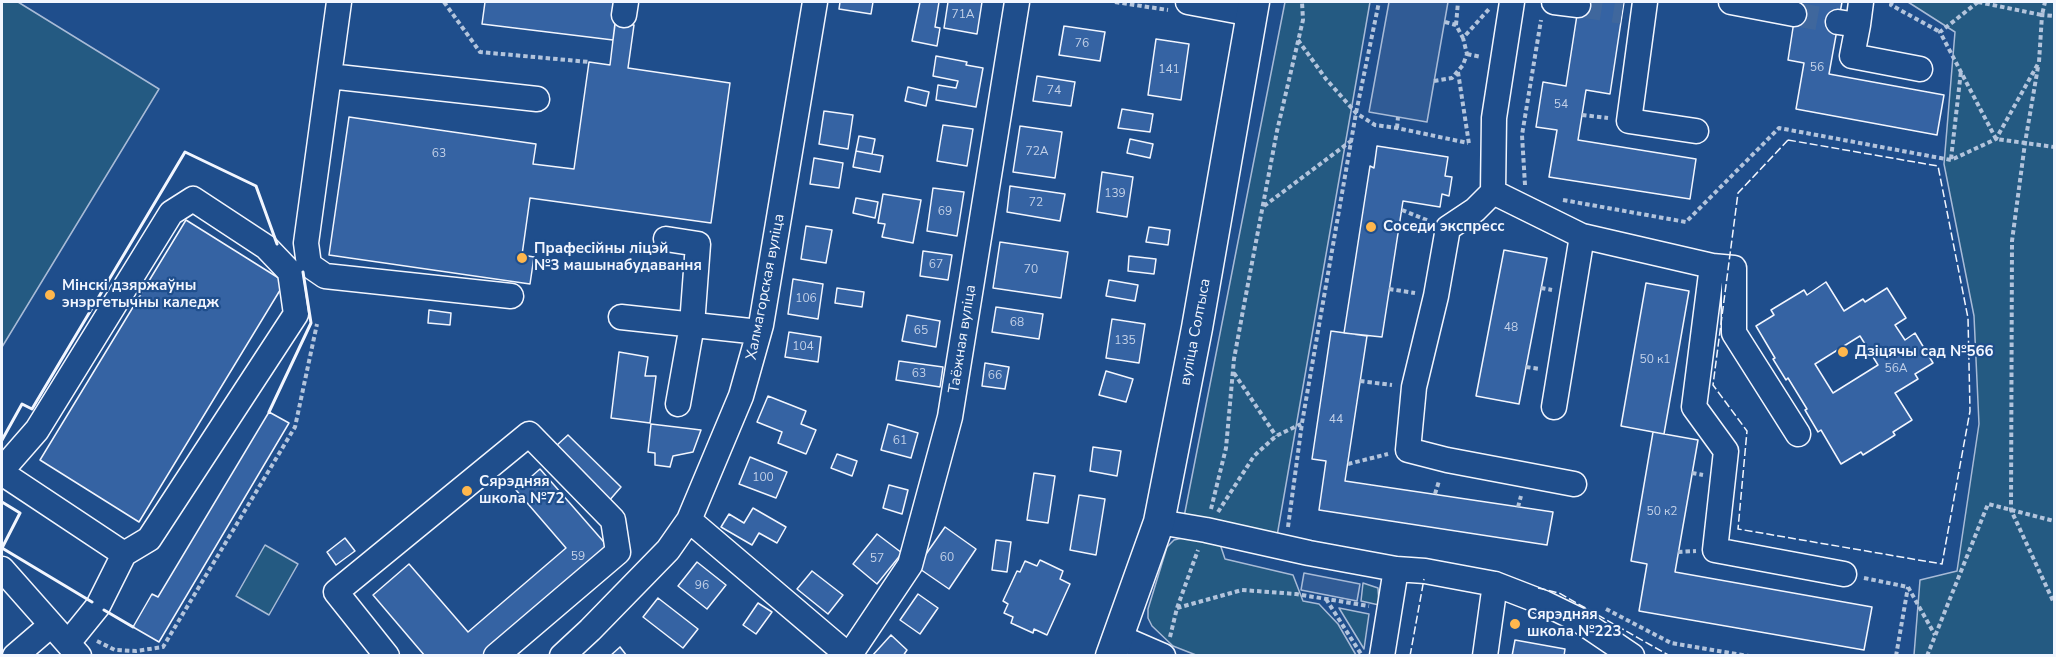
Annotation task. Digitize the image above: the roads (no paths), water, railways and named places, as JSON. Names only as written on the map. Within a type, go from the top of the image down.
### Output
[{"type":"main road","name":"вуліца Солтыса","points":[[1116,650],[1159,522],[1197,328],[1253,8]]},
{"type":"street","points":[[339,2],[306,243],[309,265],[325,276],[510,296]]},
{"type":"street","name":"Халмагорская вуліца","points":[[562,656],[668,550],[689,520],[741,396],[759,332],[815,2]]},
{"type":"street","name":"Таёжная вуліца","points":[[849,656],[910,565],[950,417],[1017,2]]},
{"type":"street","points":[[1188,2],[1253,8]]},
{"type":"street","points":[[1512,2],[1494,118],[1493,192],[1475,210],[1448,228],[1436,297],[1414,387],[1408,450],[1447,460],[1575,484]]},
{"type":"street","points":[[1554,2],[1578,5]]},
{"type":"street","points":[[1731,2],[1794,14]]},
{"type":"street","points":[[1861,2],[1848,24],[1852,56],[1920,69]]},
{"type":"street","points":[[1641,8],[1629,121],[1696,132]]},
{"type":"street","points":[[329,76],[537,99]]},
{"type":"street","points":[[1493,192],[1582,236],[1712,266],[1734,268],[1734,333],[1797,434]]},
{"type":"street","points":[[2,569],[51,625],[74,643],[98,606],[124,554],[149,539],[296,314],[290,272],[266,247],[193,199],[171,213],[37,430],[2,471],[124,554]]},
{"type":"street","points":[[1554,407],[1582,236]]},
{"type":"street","points":[[666,239],[698,244],[692,325],[678,404]]},
{"type":"street","points":[[1712,266],[1694,407],[1726,451],[1714,550],[1844,574]]},
{"type":"street","points":[[621,317],[759,332]]},
{"type":"street","points":[[387,656],[336,592],[529,434],[613,520],[618,552],[496,656]]},
{"type":"street","points":[[689,520],[849,656]]},
{"type":"street","points":[[1159,522],[1396,569],[1425,571],[1495,584],[1544,603],[1579,620],[1632,656]]},
{"type":"street","points":[[1382,656],[1396,569]]},
{"type":"street","points":[[1485,656],[1495,584]]},
{"type":"street","points":[[15,656],[51,625]]},
{"type":"street","points":[[1116,650],[1163,656]]},
{"type":"tunnel","points":[[1578,5],[1622,12]]},
{"type":"tunnel","points":[[1794,14],[1838,22]]},
{"type":"place","name":"Соседи экспресс","points":[[1371,227]]},
{"type":"place","name":"Прафесійны ліцэй №3 машынабудавання","points":[[522,258]]},
{"type":"place","name":"Мінскі дзяржаўны энэргетычны каледж","points":[[50,295]]},
{"type":"place","name":"Дзіцячы сад №566","points":[[1843,352]]},
{"type":"place","name":"Сярэдняя школа №72","points":[[467,491]]},
{"type":"place","name":"Сярэдняя школа №223","points":[[1515,624]]}]
